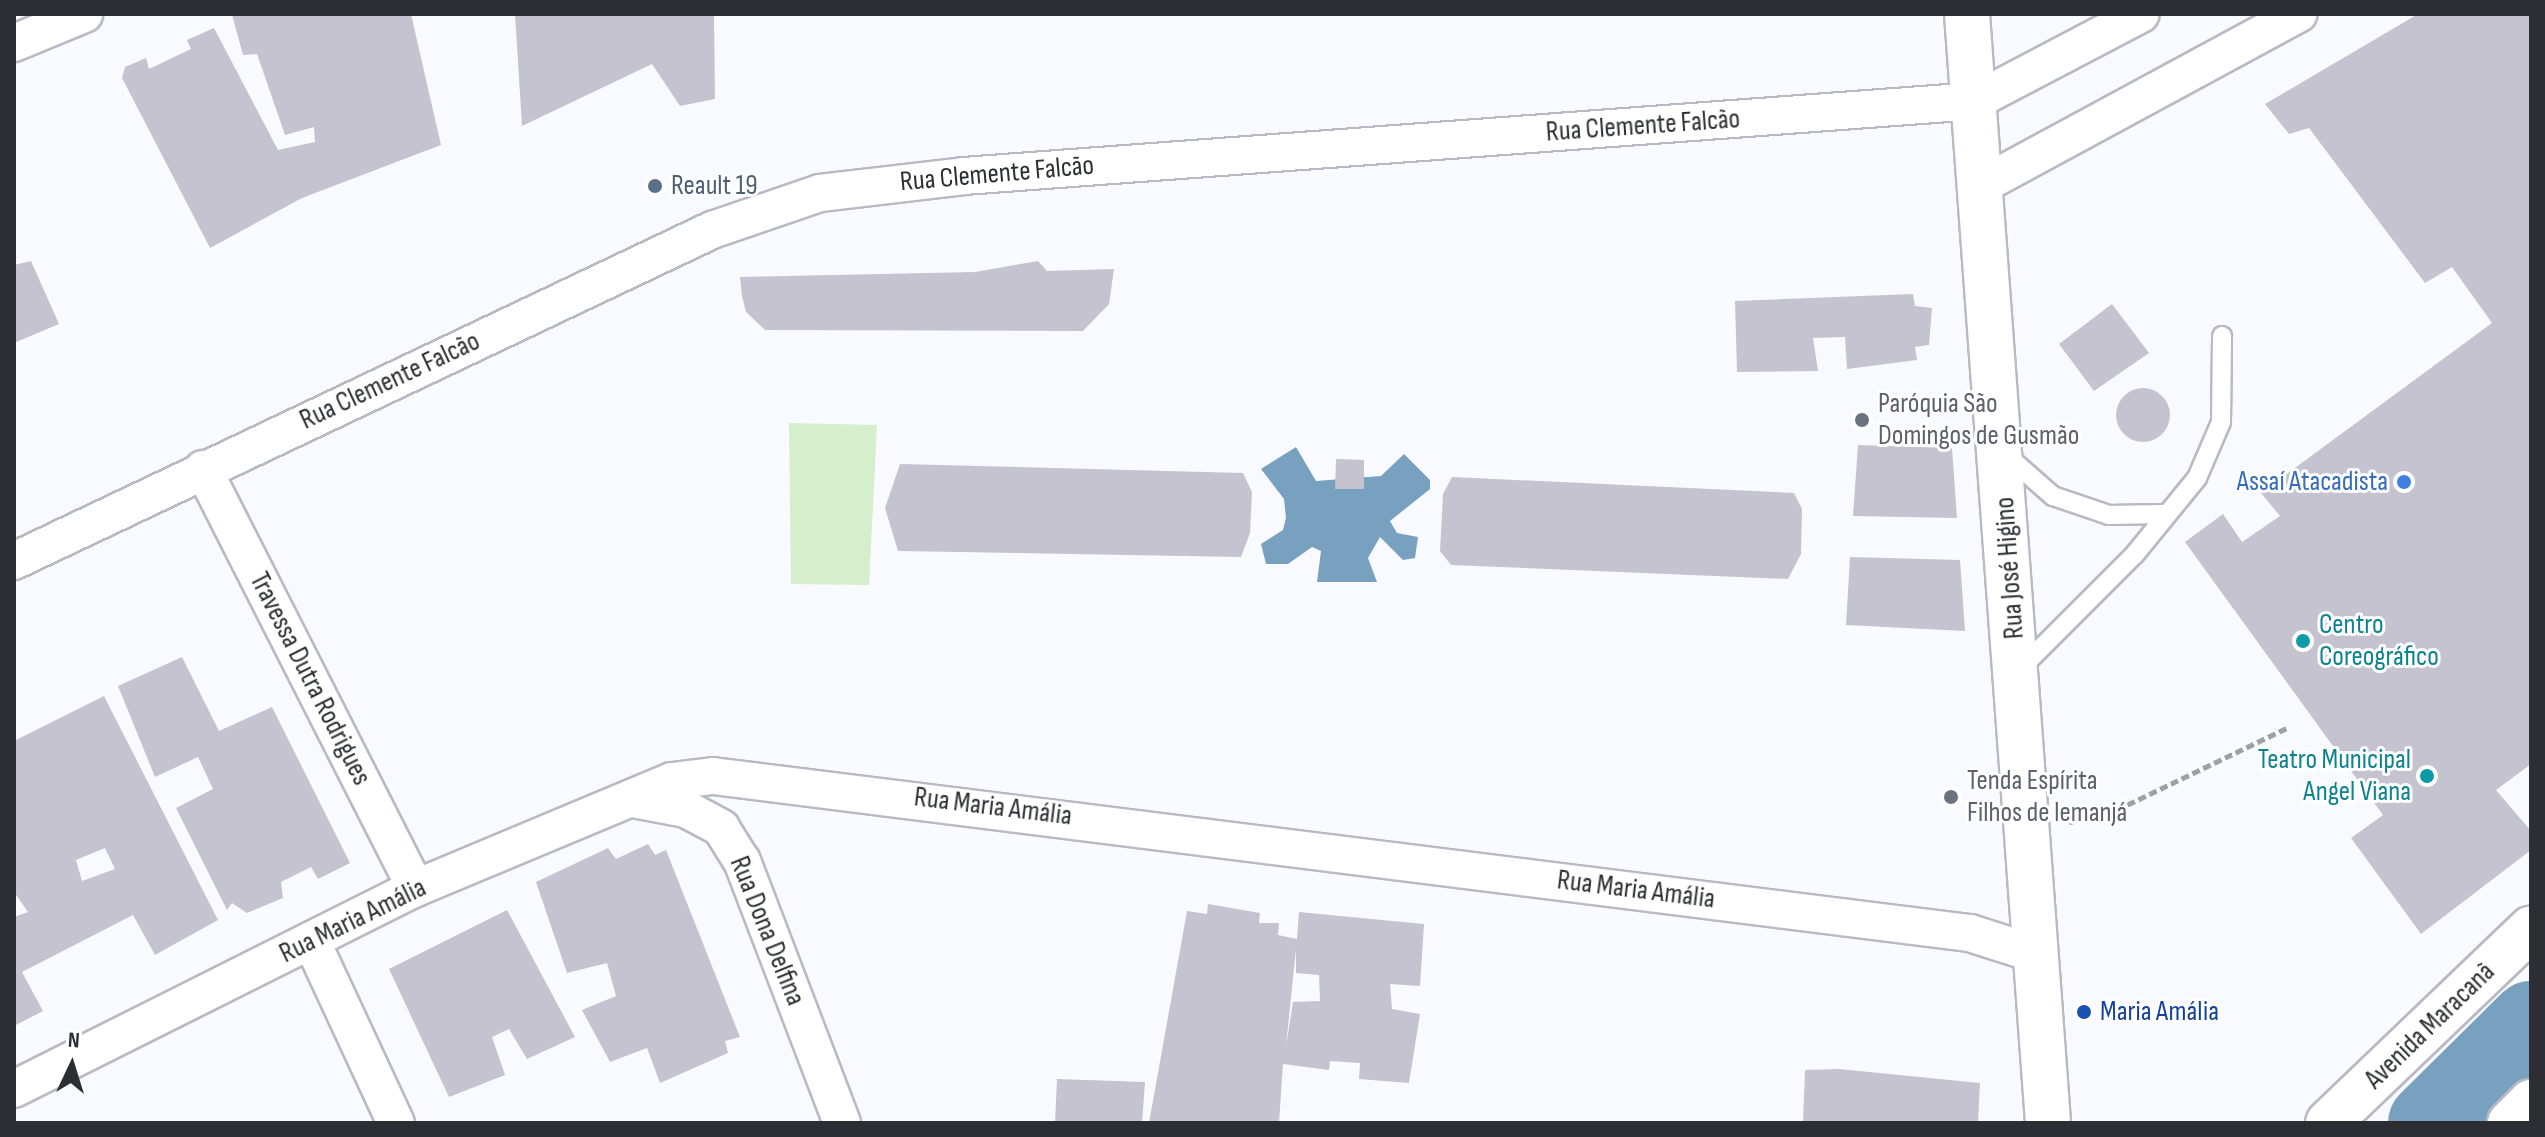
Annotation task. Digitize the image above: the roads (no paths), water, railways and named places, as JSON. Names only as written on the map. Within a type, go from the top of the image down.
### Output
[{"type":"street","points":[[14,43],[84,14]]},
{"type":"street","name":"Rua José Higino","points":[[1967,14],[2018,671],[2032,953],[2048,1123]]},
{"type":"street","name":"Rua Clemente Falcão","points":[[14,561],[712,230],[820,193],[964,176],[1975,101],[2141,14]]},
{"type":"street","points":[[1980,186],[2298,14]]},
{"type":"street","name":"Travessa Dutra Rodrigues","points":[[203,469],[416,888]]},
{"type":"street","name":"Rua Maria Amália","points":[[14,1089],[416,888],[672,781],[772,778],[1954,931],[2032,953]]},
{"type":"street","name":"Rua Dona Delfina","points":[[633,799],[686,809],[728,839],[842,1123]]},
{"type":"street","name":"Avenida Maracanã","points":[[2328,1123],[2531,928]]},
{"type":"street","points":[[311,940],[396,1123]]},
{"type":"street","points":[[2510,1123],[2531,1102]]},
{"type":"lane","points":[[2018,671],[2135,554],[2163,514],[2197,478],[2221,422],[2222,336]]},
{"type":"lane","points":[[2001,451],[2053,496],[2109,515],[2163,514]]},
{"type":"water","points":[[1296,447],[1316,481],[1381,476],[1404,454],[1430,480],[1430,489],[1390,521],[1397,533],[1418,537],[1415,558],[1403,560],[1380,537],[1368,558],[1377,582],[1317,582],[1321,551],[1312,547],[1288,564],[1266,564],[1261,544],[1283,530],[1286,518],[1284,499],[1261,469]]},
{"type":"waterway","points":[[2429,1123],[2531,1022]]},
{"type":"place","name":"Reault 19","points":[[655,186]]},
{"type":"place","name":"Paróquia São Domingos de Gusmão","points":[[1862,420]]},
{"type":"place","name":"Assaí Atacadista","points":[[2404,482]]},
{"type":"place","name":"Centro Coreográfico","points":[[2303,641]]},
{"type":"place","name":"Teatro Municipal Angel Viana","points":[[2427,776]]},
{"type":"place","name":"Tenda Espírita Filhos de Iemanjá","points":[[1951,797]]},
{"type":"place","name":"Maria Amália","points":[[2084,1012]]}]
